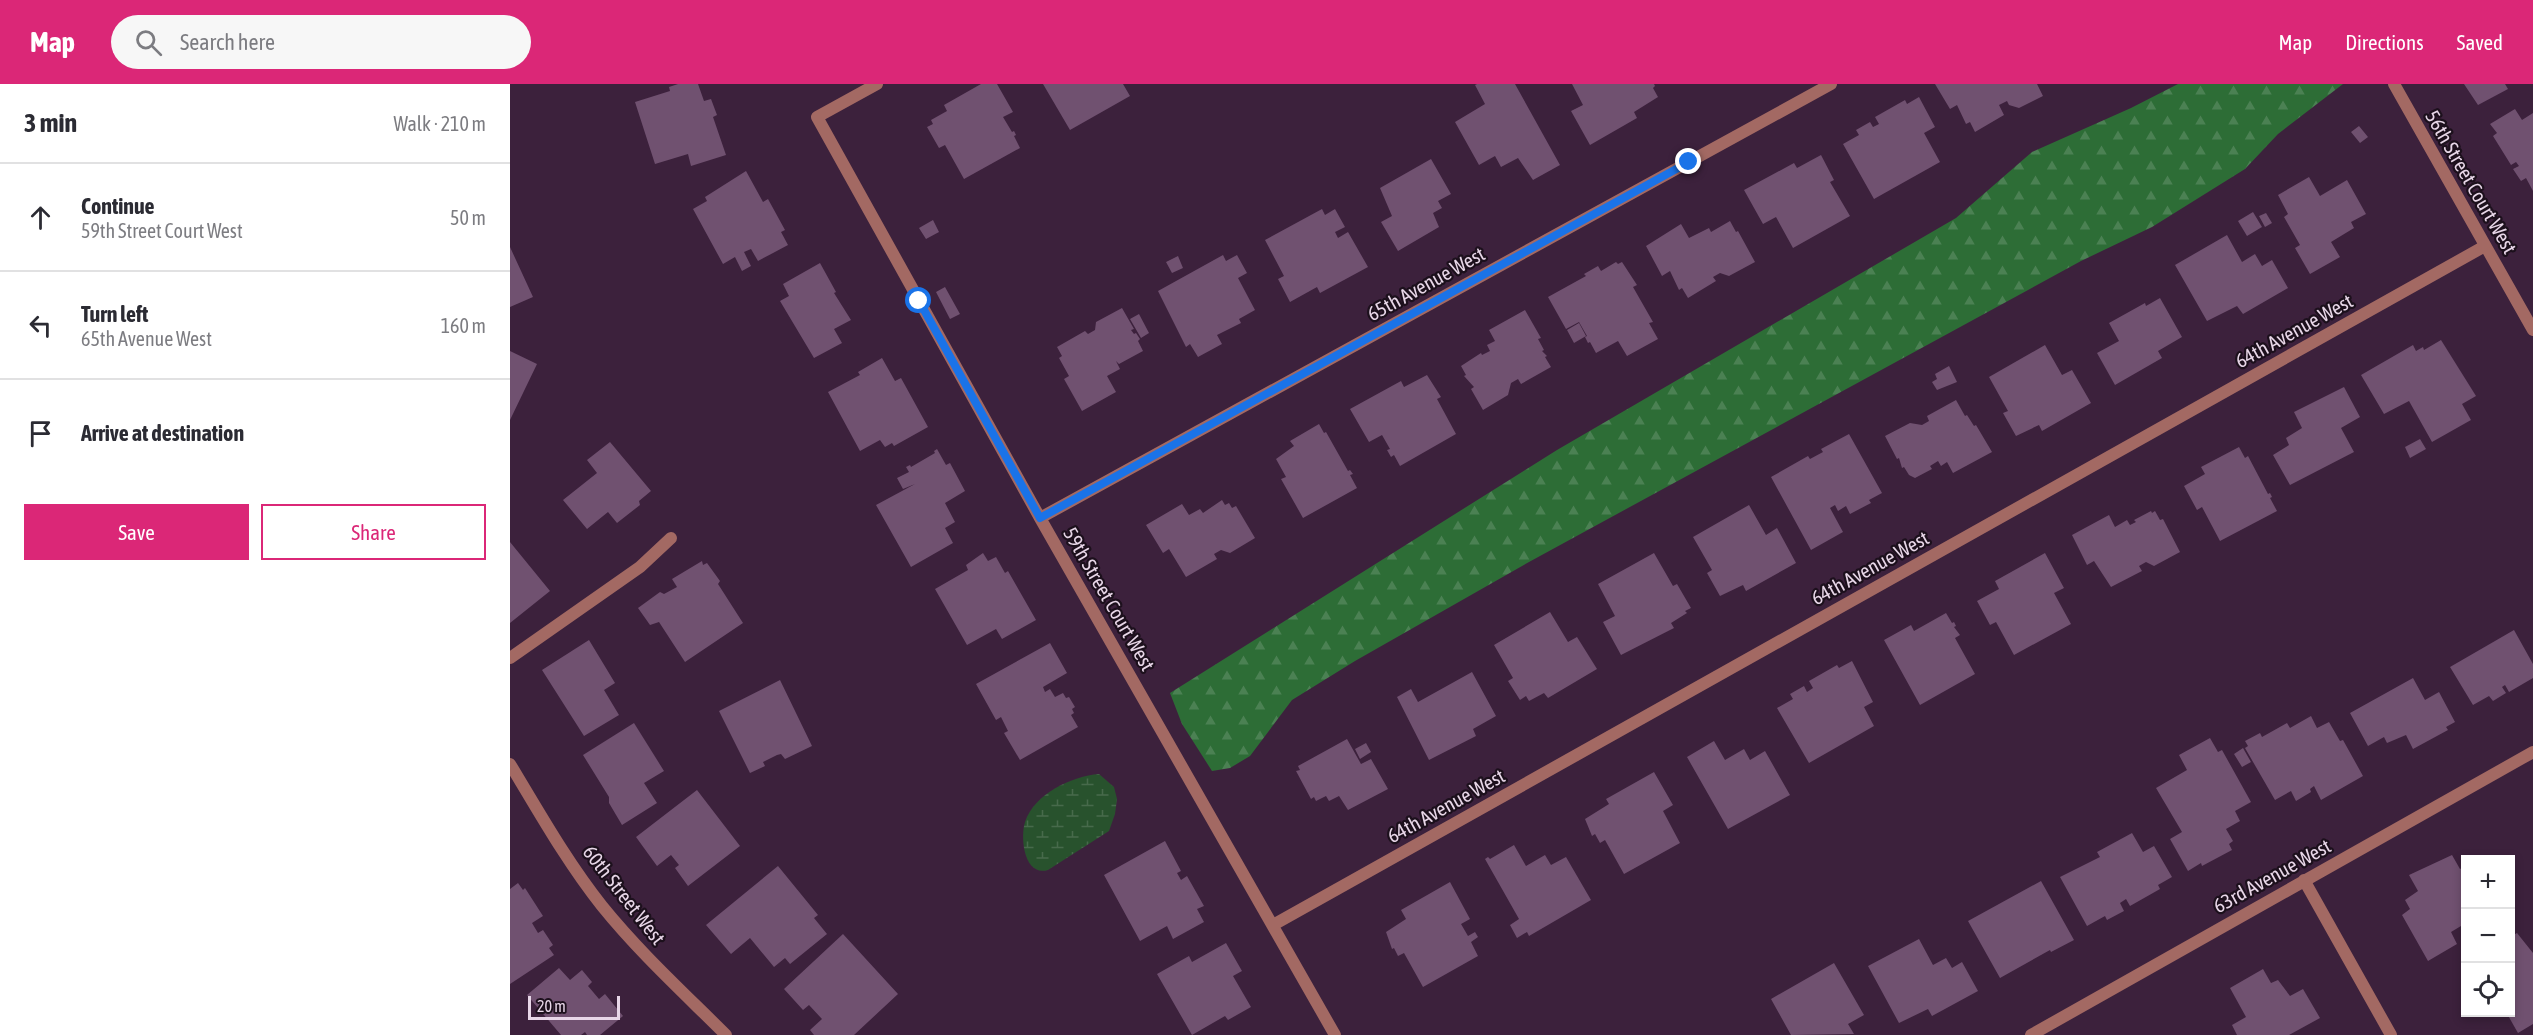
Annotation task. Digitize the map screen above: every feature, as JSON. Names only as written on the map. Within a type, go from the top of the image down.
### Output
[{"type":"street","name":"59th Street Court West","points":[[877,84],[817,117],[1040,518],[1335,1035]]},
{"type":"street","name":"65th Avenue West","points":[[1040,518],[1831,84]]},
{"type":"street","name":"56th Street Court West","points":[[2394,84],[2533,330]]},
{"type":"street","name":"64th Avenue West","points":[[1273,925],[2486,246]]},
{"type":"street","points":[[510,658],[640,567],[671,538]]},
{"type":"street","name":"63rd Avenue West","points":[[2031,1035],[2533,752]]},
{"type":"street","name":"60th Street West","points":[[510,764],[558,842],[602,905],[647,957],[726,1035]]},
{"type":"street","points":[[2304,880],[2391,1035]]},
{"type":"green space","points":[[2178,84],[2343,84],[2278,134],[2245,169],[2152,227],[2081,261],[1529,562],[1355,661],[1292,700],[1250,756],[1230,768],[1212,771],[1182,724],[1170,693],[1557,450],[1956,218],[2032,152],[2131,108]]},
{"type":"green space","points":[[1099,774],[1114,787],[1117,799],[1109,831],[1048,870],[1040,871],[1034,868],[1026,855],[1023,837],[1025,822],[1030,812],[1045,795],[1055,788],[1077,778]]},
{"type":"building","points":[[678,84],[698,84],[704,101],[711,99],[717,115],[713,117],[726,155],[691,166],[688,154],[655,164],[635,102],[670,91],[669,87]]},
{"type":"building","points":[[981,84],[997,84],[1013,112],[1003,117],[1012,132],[1014,131],[1020,148],[964,179],[945,145],[939,148],[927,127],[933,124],[931,120],[947,111],[944,105]]},
{"type":"building","points":[[1043,84],[1123,84],[1130,96],[1070,130]]},
{"type":"building","points":[[1515,84],[1560,165],[1533,180],[1518,158],[1501,167],[1495,156],[1479,165],[1455,122],[1485,104],[1475,85]]},
{"type":"building","points":[[1572,84],[1654,84],[1653,88],[1658,97],[1634,112],[1637,118],[1590,145],[1571,111],[1583,105]]},
{"type":"building","points":[[1935,84],[2037,84],[2043,96],[2019,108],[2009,105],[2007,101],[1999,105],[2004,115],[1975,132],[1970,122],[1966,124],[1957,105],[1950,109]]},
{"type":"building","points":[[2464,84],[2505,84],[2508,89],[2478,105]]},
{"type":"building","points":[[1919,97],[1935,127],[1924,133],[1940,162],[1874,199],[1843,144],[1859,135],[1856,130],[1870,122],[1873,127],[1879,124],[1875,117],[1905,100],[1907,104]]},
{"type":"building","points":[[2515,109],[2522,120],[2533,113],[2533,191],[2526,178],[2521,181],[2513,169],[2519,166],[2516,162],[2511,165],[2493,136],[2497,133],[2490,124]]},
{"type":"building","points":[[2359,126],[2368,137],[2360,143],[2351,132]]},
{"type":"building","points":[[1821,155],[1834,180],[1830,182],[1850,216],[1793,248],[1776,217],[1763,224],[1744,190],[1794,163],[1797,168]]},
{"type":"building","points":[[1431,159],[1451,194],[1438,201],[1442,208],[1433,213],[1439,227],[1398,251],[1381,222],[1392,216],[1380,188]]},
{"type":"building","points":[[746,171],[763,202],[768,199],[785,230],[781,232],[788,245],[758,261],[751,249],[744,252],[751,266],[742,271],[735,257],[723,264],[693,209],[707,201],[705,197]]},
{"type":"building","points":[[2309,177],[2320,196],[2347,180],[2366,214],[2351,222],[2354,228],[2331,242],[2340,257],[2310,274],[2295,248],[2300,245],[2284,217],[2288,214],[2278,195]]},
{"type":"building","points":[[1322,209],[1325,215],[1335,209],[1345,227],[1335,232],[1338,238],[1348,232],[1368,267],[1320,293],[1317,287],[1290,302],[1278,279],[1284,276],[1265,240]]},
{"type":"building","points":[[2253,212],[2262,227],[2247,236],[2238,221]]},
{"type":"building","points":[[2266,213],[2272,223],[2265,227],[2259,216]]},
{"type":"building","points":[[933,220],[939,232],[926,239],[919,228]]},
{"type":"building","points":[[1730,221],[1755,262],[1729,276],[1720,273],[1713,277],[1716,281],[1688,298],[1682,288],[1679,290],[1670,271],[1662,276],[1646,246],[1681,224],[1689,238],[1709,228],[1711,232]]},
{"type":"building","points":[[2227,235],[2242,262],[2255,254],[2262,266],[2272,260],[2288,288],[2243,314],[2237,306],[2207,321],[2175,265]]},
{"type":"building","points":[[510,247],[533,297],[510,307]]},
{"type":"building","points":[[1223,255],[1226,261],[1237,255],[1247,273],[1238,278],[1255,310],[1239,319],[1241,323],[1217,335],[1222,344],[1198,357],[1190,344],[1186,347],[1158,291]]},
{"type":"building","points":[[1178,256],[1183,268],[1172,273],[1166,262]]},
{"type":"building","points":[[1616,262],[1618,264],[1622,262],[1637,285],[1633,287],[1653,322],[1649,323],[1658,339],[1627,356],[1618,341],[1596,353],[1590,342],[1588,343],[1585,337],[1587,336],[1579,322],[1566,329],[1548,297],[1586,276],[1584,274],[1598,266],[1601,271]]},
{"type":"building","points":[[820,263],[836,292],[834,293],[851,320],[834,329],[842,343],[814,358],[780,301],[789,296],[783,284]]},
{"type":"building","points":[[945,287],[960,314],[950,319],[936,292]]},
{"type":"building","points":[[2160,298],[2182,337],[2158,351],[2162,358],[2115,385],[2097,353],[2119,341],[2109,323],[2145,303],[2146,306]]},
{"type":"building","points":[[1122,308],[1134,329],[1131,330],[1140,339],[1138,341],[1143,351],[1119,364],[1116,361],[1120,369],[1107,376],[1116,392],[1082,411],[1064,379],[1069,376],[1059,358],[1062,356],[1057,347],[1085,331],[1088,334],[1095,330],[1096,322]]},
{"type":"building","points":[[1525,310],[1541,338],[1538,339],[1544,350],[1542,351],[1547,356],[1545,357],[1551,367],[1521,384],[1518,379],[1511,383],[1508,395],[1483,410],[1471,389],[1474,387],[1464,376],[1466,375],[1461,366],[1481,353],[1482,355],[1490,351],[1487,345],[1495,341],[1489,330]]},
{"type":"building","points":[[1139,314],[1149,333],[1141,338],[1130,319]]},
{"type":"building","points":[[1579,323],[1586,336],[1574,343],[1567,330]]},
{"type":"building","points":[[2441,340],[2476,396],[2462,404],[2471,420],[2432,442],[2409,401],[2384,414],[2361,375],[2413,345],[2416,351],[2423,347],[2424,350]]},
{"type":"building","points":[[2045,345],[2062,375],[2072,370],[2091,403],[2042,431],[2039,425],[2016,436],[2003,413],[2008,411],[1989,377]]},
{"type":"building","points":[[510,351],[537,364],[510,420]]},
{"type":"building","points":[[882,358],[895,381],[901,378],[928,427],[894,446],[892,443],[885,447],[880,440],[860,451],[828,392],[860,375],[858,372]]},
{"type":"building","points":[[1949,366],[1957,382],[1937,390],[1932,382],[1937,379],[1935,374]]},
{"type":"building","points":[[1427,375],[1441,397],[1437,399],[1456,434],[1400,466],[1394,455],[1391,457],[1387,450],[1390,449],[1382,435],[1369,442],[1350,409],[1401,381],[1404,387]]},
{"type":"building","points":[[2344,387],[2360,417],[2341,428],[2354,452],[2290,485],[2273,455],[2289,445],[2286,438],[2302,428],[2294,412]]},
{"type":"building","points":[[1956,400],[1965,416],[1967,415],[1974,426],[1976,425],[1992,452],[1953,473],[1947,462],[1941,466],[1938,461],[1930,466],[1932,469],[1915,478],[1909,475],[1904,467],[1902,468],[1899,458],[1897,459],[1885,436],[1910,423],[1922,425],[1929,421],[1927,416]]},
{"type":"building","points":[[1319,424],[1348,471],[1350,470],[1353,474],[1350,475],[1357,488],[1303,518],[1281,479],[1286,477],[1276,459],[1294,446],[1290,441]]},
{"type":"building","points":[[1849,434],[1882,493],[1869,500],[1871,503],[1850,514],[1846,506],[1838,511],[1835,505],[1830,508],[1843,532],[1811,550],[1771,477],[1808,456],[1810,459],[1823,452],[1821,449]]},
{"type":"building","points":[[2420,439],[2426,449],[2410,458],[2405,447]]},
{"type":"building","points":[[610,442],[651,491],[639,501],[640,505],[617,523],[608,512],[587,529],[563,500],[597,473],[587,460]]},
{"type":"building","points":[[2239,447],[2245,458],[2248,456],[2268,494],[2270,493],[2272,497],[2270,498],[2277,511],[2220,541],[2202,507],[2197,510],[2184,486],[2205,474],[2201,467]]},
{"type":"building","points":[[937,449],[946,465],[950,463],[965,491],[945,503],[955,522],[945,528],[953,543],[911,567],[876,505],[915,484],[903,489],[897,478],[909,472],[906,467],[910,465],[911,467],[935,453]]},
{"type":"building","points":[[1222,500],[1225,505],[1229,503],[1232,508],[1236,506],[1255,538],[1230,553],[1221,550],[1214,554],[1217,559],[1186,577],[1169,549],[1163,553],[1146,525],[1182,504],[1189,515],[1200,509],[1203,513]]},
{"type":"building","points":[[1749,505],[1766,535],[1777,528],[1796,563],[1746,591],[1743,585],[1720,596],[1707,573],[1712,570],[1693,537]]},
{"type":"building","points":[[2151,511],[2152,513],[2155,511],[2160,520],[2163,519],[2180,552],[2154,566],[2146,562],[2139,566],[2142,571],[2111,587],[2094,561],[2087,565],[2072,535],[2109,515],[2115,527],[2127,520],[2130,525],[2136,522],[2134,520]]},
{"type":"building","points":[[510,542],[550,591],[510,623]]},
{"type":"building","points":[[983,553],[988,561],[996,557],[1005,573],[1008,571],[1036,620],[1002,639],[996,629],[967,645],[935,589],[968,570],[966,565]]},
{"type":"building","points":[[1654,553],[1673,586],[1677,584],[1691,608],[1671,623],[1674,628],[1621,655],[1603,622],[1615,616],[1598,584]]},
{"type":"building","points":[[2045,553],[2064,588],[2054,593],[2071,624],[2014,655],[1996,622],[1990,625],[1977,601],[1999,589],[1995,581]]},
{"type":"building","points":[[702,561],[703,565],[707,563],[720,581],[718,584],[743,623],[685,662],[659,622],[650,625],[638,608],[660,592],[664,594],[677,587],[672,579]]},
{"type":"building","points":[[1550,612],[1568,642],[1577,637],[1597,669],[1548,698],[1544,693],[1529,701],[1526,696],[1520,700],[1508,681],[1513,678],[1494,645]]},
{"type":"building","points":[[1946,613],[1956,626],[1954,627],[1960,635],[1955,638],[1975,674],[1920,705],[1884,640],[1911,625],[1914,631]]},
{"type":"building","points":[[2514,630],[2533,664],[2533,678],[2509,692],[2505,685],[2502,687],[2506,693],[2493,701],[2489,696],[2473,705],[2450,667]]},
{"type":"building","points":[[589,640],[615,683],[604,690],[619,715],[584,736],[542,670]]},
{"type":"building","points":[[1050,643],[1067,673],[1043,687],[1045,692],[1050,689],[1055,697],[1063,693],[1066,698],[1069,697],[1075,707],[1071,715],[1078,727],[1020,760],[1004,733],[1008,731],[1001,717],[996,720],[976,684]]},
{"type":"building","points":[[1852,661],[1873,702],[1864,707],[1874,726],[1809,763],[1777,708],[1793,699],[1790,694],[1804,686],[1807,692],[1813,688],[1809,681],[1837,665],[1839,668]]},
{"type":"building","points":[[1472,672],[1496,716],[1473,729],[1476,736],[1429,760],[1397,697],[1411,689],[1418,702]]},
{"type":"building","points":[[2413,678],[2425,700],[2439,692],[2455,722],[2446,727],[2448,730],[2413,749],[2406,735],[2387,743],[2384,737],[2368,746],[2350,713]]},
{"type":"building","points":[[780,680],[812,746],[785,759],[781,754],[777,755],[763,762],[765,766],[750,773],[719,711]]},
{"type":"building","points":[[2311,716],[2317,728],[2329,722],[2340,741],[2343,740],[2363,776],[2321,800],[2314,786],[2310,789],[2311,792],[2296,801],[2291,791],[2275,800],[2245,748],[2248,746],[2245,741],[2260,733],[2262,737],[2287,723],[2290,728]]},
{"type":"building","points":[[634,723],[664,771],[644,783],[657,803],[622,825],[609,803],[609,797],[583,755]]},
{"type":"building","points":[[2210,738],[2218,752],[2222,750],[2251,802],[2235,811],[2240,821],[2226,829],[2233,841],[2229,844],[2232,850],[2188,871],[2170,839],[2182,832],[2156,788],[2187,770],[2179,755]]},
{"type":"building","points":[[1347,739],[1361,764],[1371,759],[1388,789],[1348,810],[1339,796],[1329,801],[1326,796],[1316,801],[1314,797],[1311,799],[1296,771],[1300,770],[1298,766]]},
{"type":"building","points":[[1714,741],[1725,760],[1744,749],[1750,760],[1765,751],[1790,795],[1728,829],[1687,757]]},
{"type":"building","points":[[1366,743],[1371,752],[1360,759],[1355,749]]},
{"type":"building","points":[[2243,748],[2251,762],[2242,767],[2234,754]]},
{"type":"building","points":[[1654,772],[1673,805],[1663,811],[1680,843],[1624,874],[1605,840],[1600,843],[1595,834],[1592,836],[1585,819],[1609,804],[1606,799]]},
{"type":"building","points":[[697,790],[740,846],[688,886],[675,868],[679,865],[671,855],[657,866],[636,837]]},
{"type":"building","points":[[2132,833],[2143,852],[2154,846],[2172,877],[2158,885],[2160,889],[2130,906],[2126,899],[2120,903],[2124,911],[2107,920],[2105,916],[2087,926],[2060,877],[2100,857],[2097,852]]},
{"type":"building","points":[[1165,841],[1181,871],[1177,873],[1181,880],[1187,876],[1204,906],[1197,909],[1204,922],[1173,939],[1167,926],[1140,941],[1104,875]]},
{"type":"building","points":[[1514,845],[1526,866],[1545,855],[1551,865],[1566,857],[1591,900],[1529,936],[1527,932],[1517,938],[1510,925],[1519,919],[1485,859],[1488,857],[1490,859]]},
{"type":"building","points":[[2452,855],[2461,868],[2461,926],[2451,932],[2457,944],[2428,961],[2402,915],[2410,909],[2405,900],[2418,891],[2409,875]]},
{"type":"building","points":[[778,866],[818,915],[814,918],[827,934],[790,964],[785,958],[774,967],[750,938],[731,954],[706,925]]},
{"type":"building","points":[[2041,881],[2074,940],[2051,952],[2050,950],[2000,978],[1968,921]]},
{"type":"building","points":[[1450,882],[1470,919],[1461,924],[1468,936],[1475,932],[1478,937],[1471,942],[1478,956],[1423,987],[1404,953],[1398,956],[1394,948],[1392,949],[1386,932],[1406,919],[1401,910]]},
{"type":"building","points":[[518,883],[523,890],[525,888],[543,916],[532,923],[538,933],[543,930],[553,945],[549,948],[554,955],[510,984],[510,889]]},
{"type":"building","points":[[2517,933],[2533,953],[2533,1024],[2518,1033],[2509,1017],[2515,1017],[2515,934]]},
{"type":"building","points":[[843,934],[898,994],[854,1035],[814,1035],[810,1030],[822,1019],[809,1005],[803,1010],[784,989]]},
{"type":"building","points":[[1919,939],[1933,965],[1946,958],[1952,968],[1962,962],[1978,991],[1932,1016],[1928,1009],[1899,1023],[1868,966]]},
{"type":"building","points":[[1226,943],[1242,971],[1233,976],[1251,1007],[1228,1020],[1225,1016],[1192,1035],[1157,974],[1189,956],[1192,962]]},
{"type":"building","points":[[1834,963],[1864,1015],[1848,1024],[1854,1034],[1791,1035],[1771,999]]},
{"type":"building","points":[[559,968],[570,980],[582,970],[592,982],[588,986],[599,999],[605,994],[623,1016],[600,1035],[587,1035],[585,1032],[581,1035],[561,1035],[527,995]]},
{"type":"building","points":[[2263,969],[2271,983],[2278,980],[2290,996],[2303,989],[2320,1018],[2289,1035],[2237,1035],[2232,1025],[2246,1017],[2230,988]]},
{"type":"route","points":[[919,301],[1040,518],[1689,162]]}]
